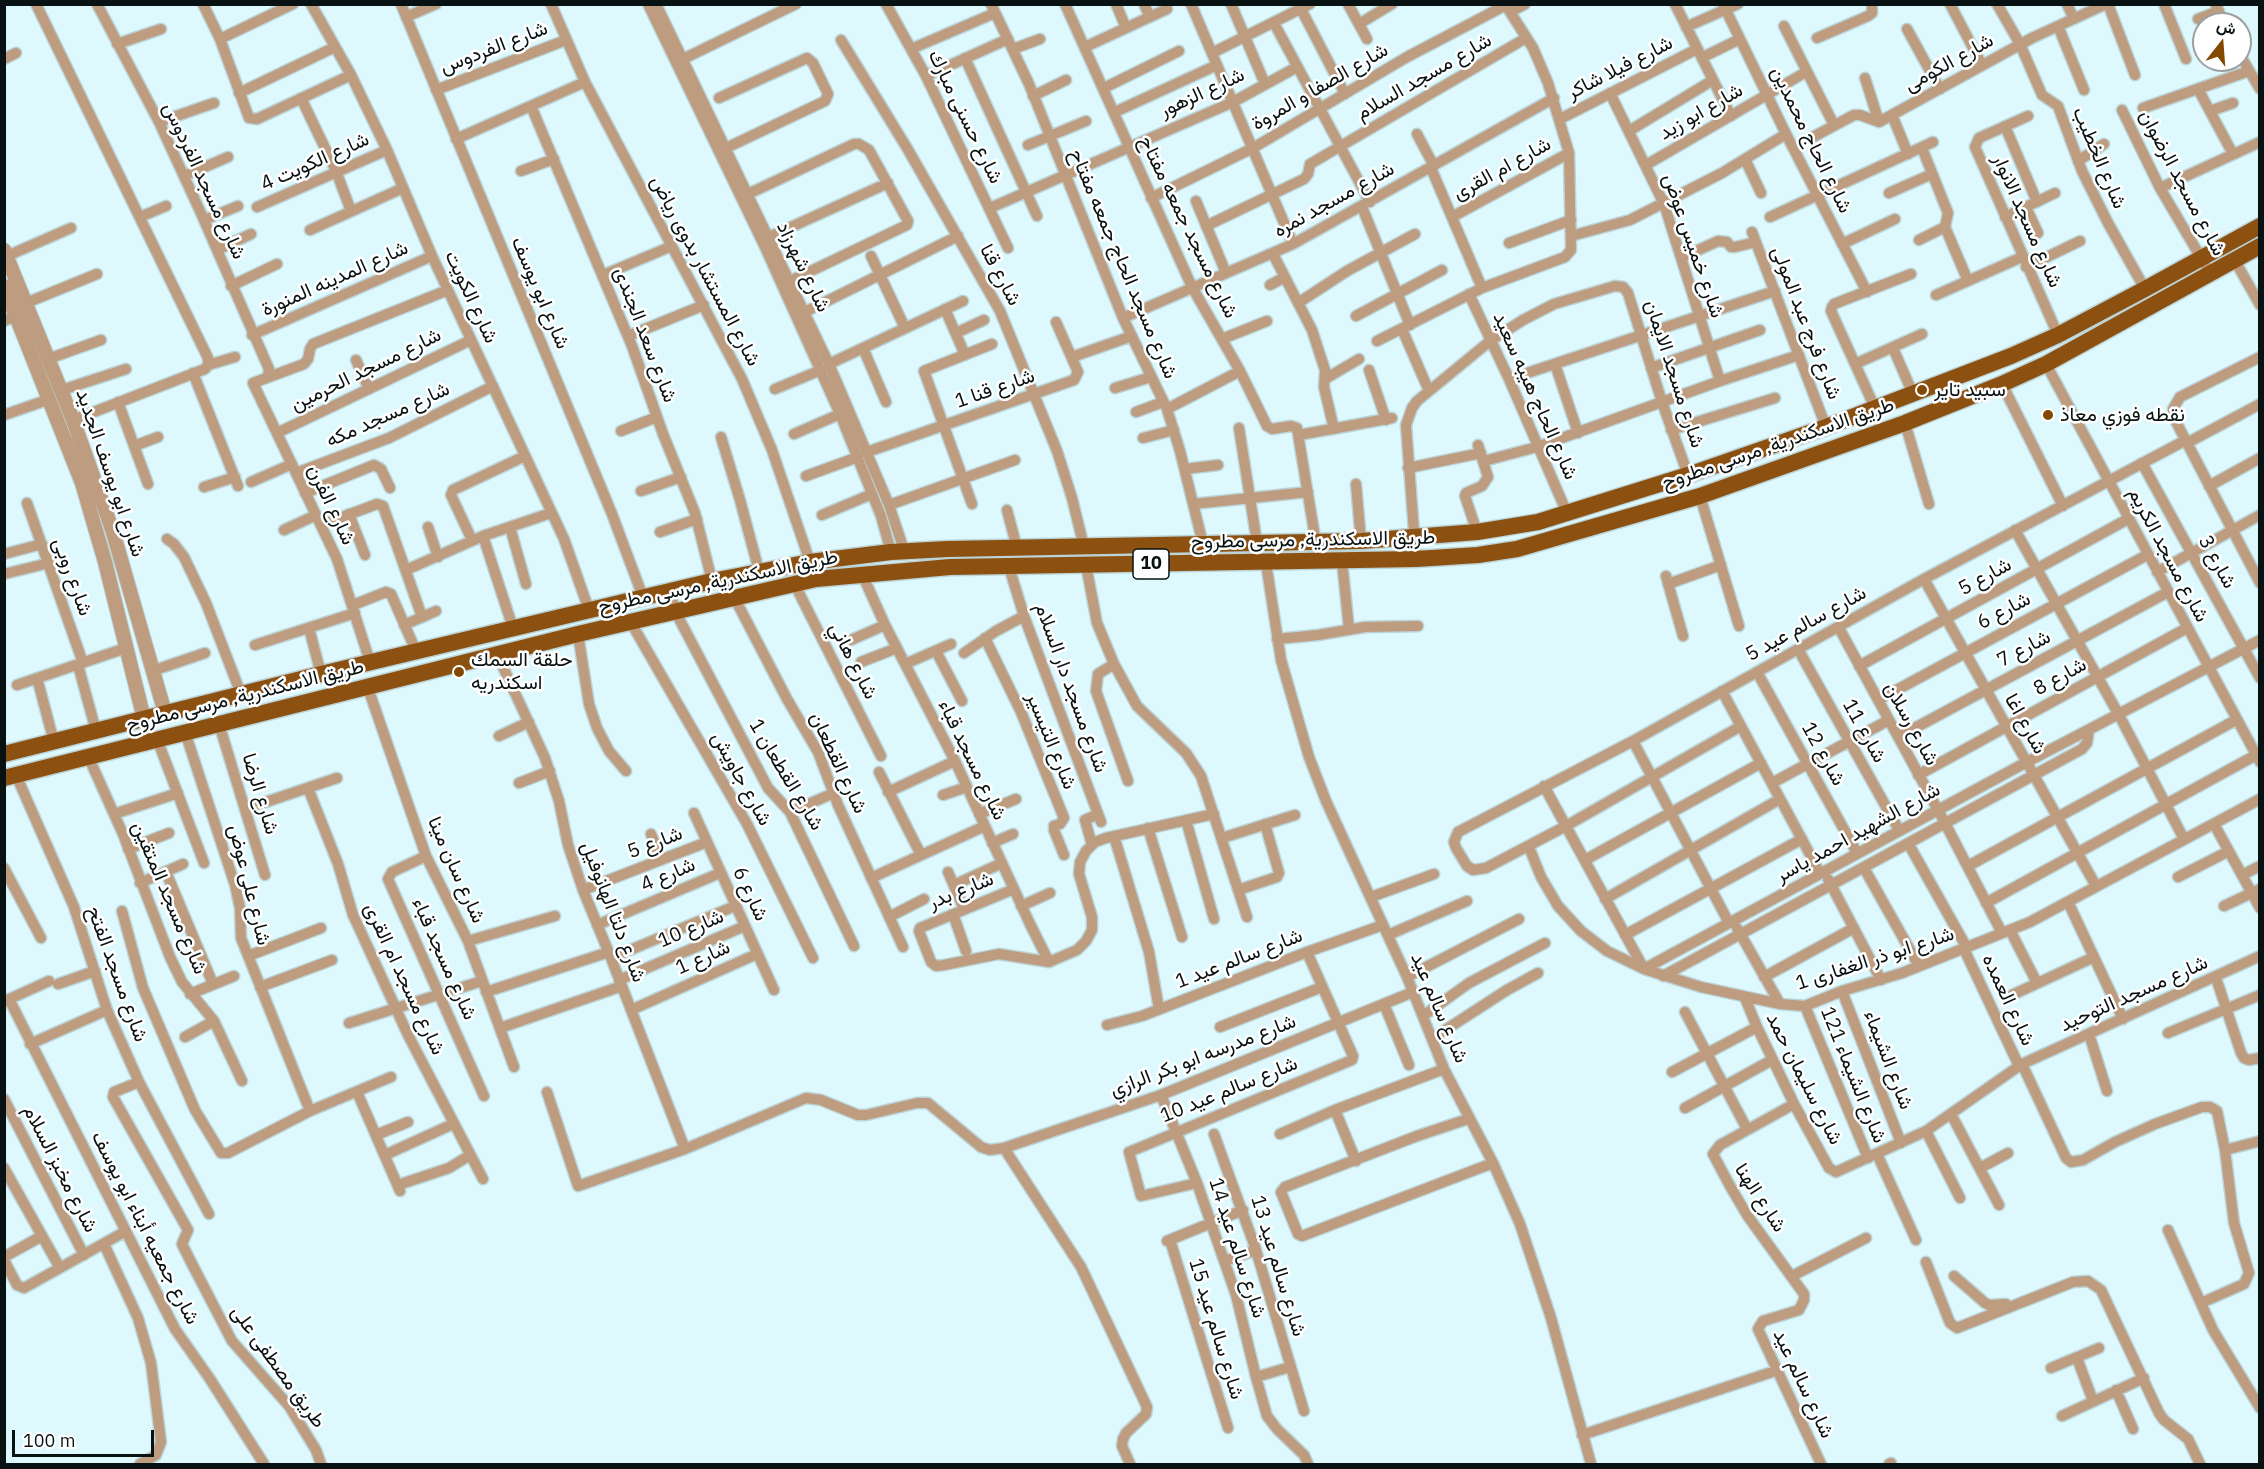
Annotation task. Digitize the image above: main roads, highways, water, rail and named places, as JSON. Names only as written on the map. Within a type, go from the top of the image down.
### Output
[{"type":"main road","name":"طريق الاسكندرية, مرسى مطروح","points":[[4,754],[416,651],[712,581],[810,562],[897,551],[1361,541],[1477,532],[1538,522],[1688,475],[1826,427],[2011,356],[2058,335],[2259,226]]},
{"type":"main road","name":"طريق الاسكندرية, مرسى مطروح","points":[[10,777],[578,633],[794,583],[862,574],[950,567],[1416,559],[1478,555],[1517,549],[1700,496],[1905,423],[2002,384],[2046,364],[2259,246]]},
{"type":"main road","points":[[1913,394],[1923,416]]},
{"type":"main road","points":[[316,675],[317,701]]},
{"type":"place","name":"سبيد تاير","points":[[1922,390]]},
{"type":"place","name":"نقطه فوزي معاذ","points":[[2048,415]]},
{"type":"place","name":"حلقة السمك اسكندريه","points":[[459,672]]}]
